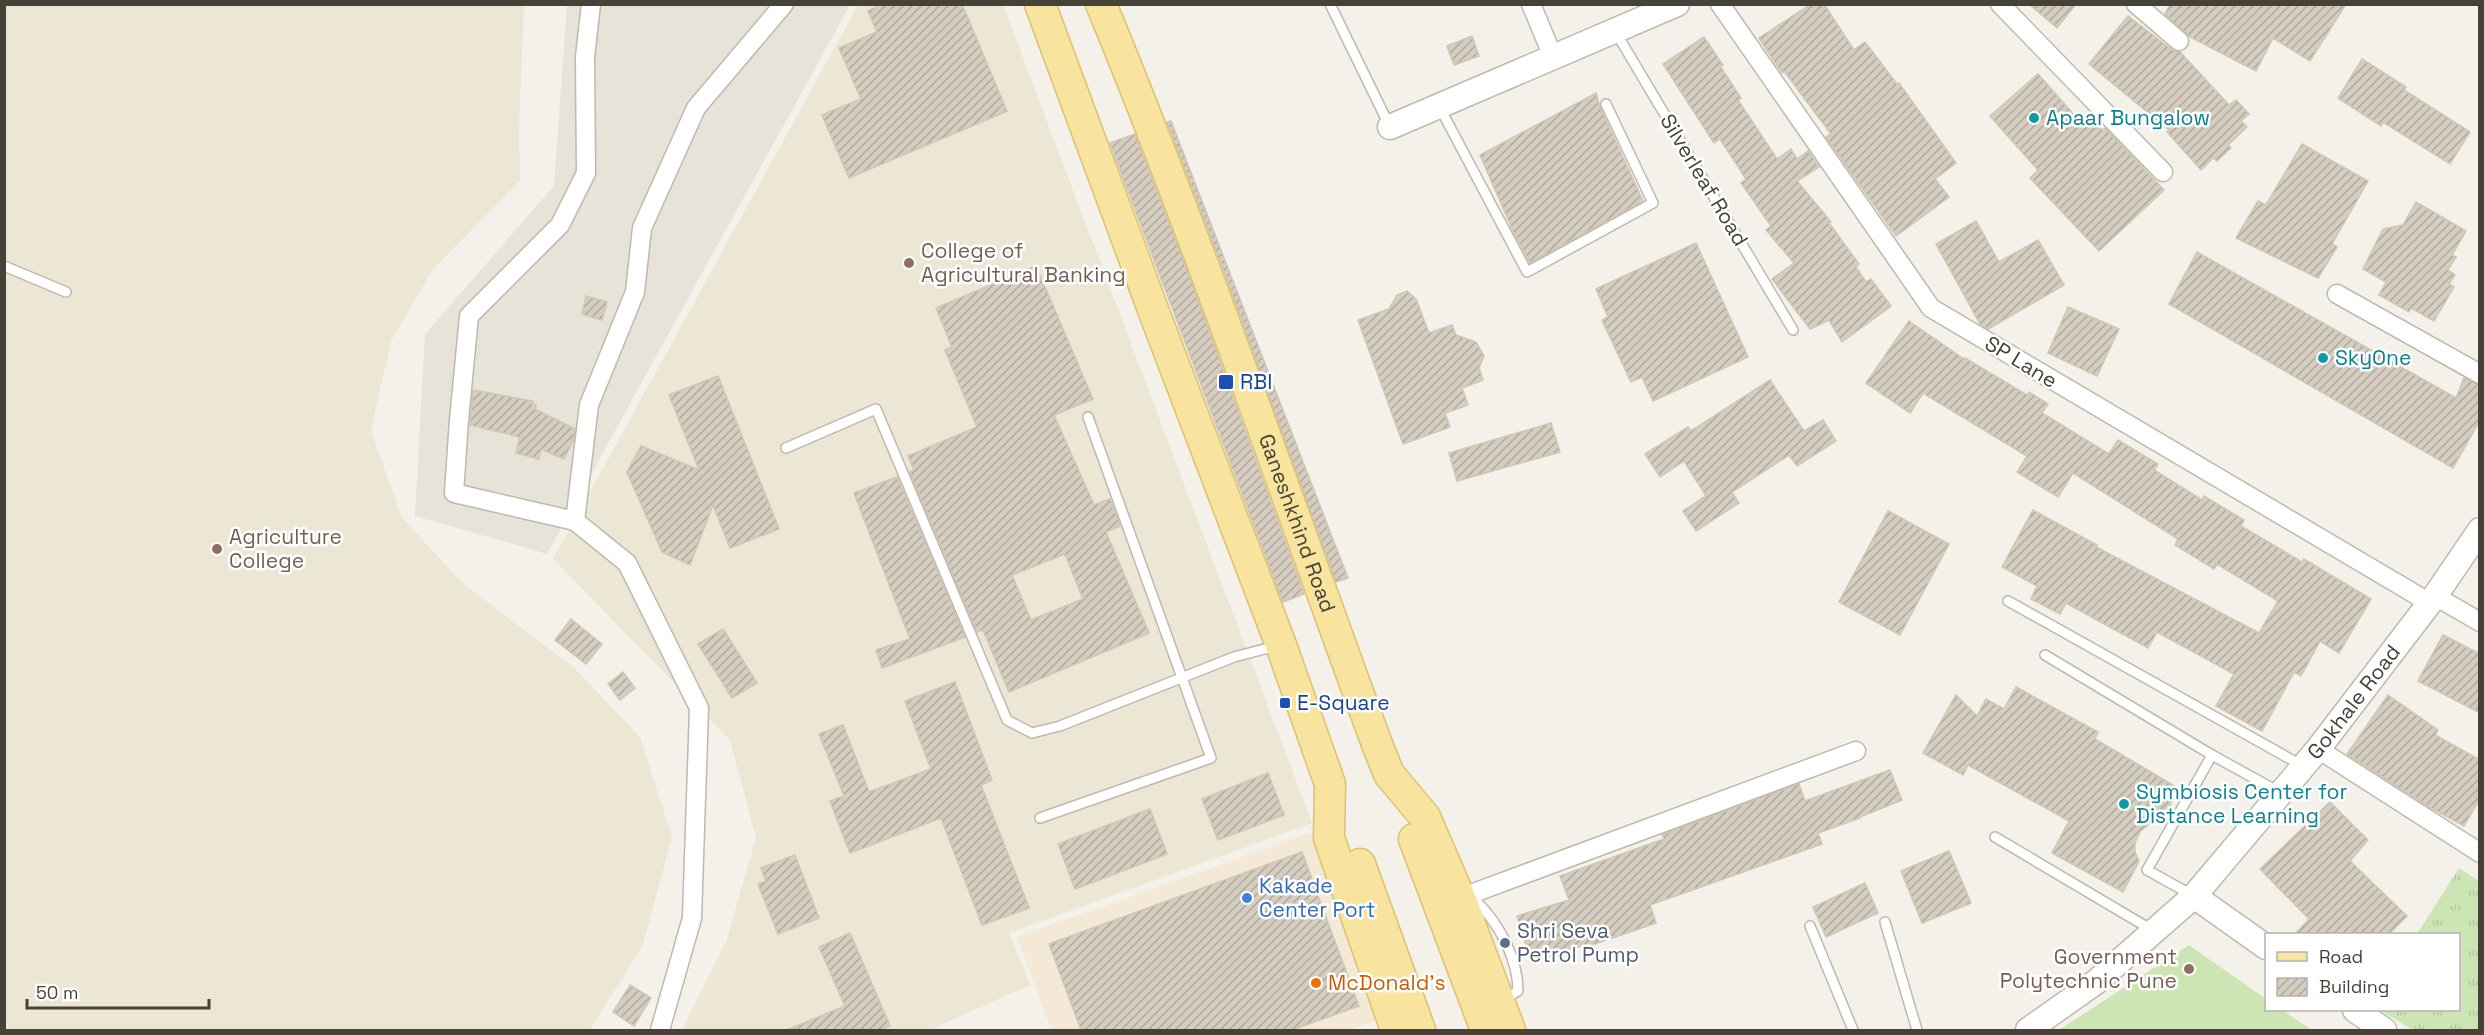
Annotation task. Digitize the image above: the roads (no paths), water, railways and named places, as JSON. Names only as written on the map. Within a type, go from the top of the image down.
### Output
[{"type":"main road","points":[[1040,4],[1146,294],[1281,645],[1354,848],[1399,1029]]},
{"type":"main road","name":"Ganeshkhind Road","points":[[1101,4],[1245,377],[1332,625],[1389,774],[1425,817],[1462,904],[1510,1030]]},
{"type":"main road","points":[[1389,774],[1486,1030]]},
{"type":"main road","points":[[1330,784],[1329,838],[1399,1029]]},
{"type":"street","points":[[591,4],[585,57],[586,173],[560,225],[469,316],[454,493],[575,521],[627,562],[699,708],[692,918],[660,1030]]},
{"type":"street","points":[[1531,4],[1553,57]]},
{"type":"street","points":[[1390,127],[1677,4]]},
{"type":"street","name":"SP Lane","points":[[1720,4],[1931,308],[2432,599],[2480,622]]},
{"type":"street","points":[[2000,4],[2163,172]]},
{"type":"street","points":[[2136,4],[2180,41]]},
{"type":"street","points":[[575,521],[589,405],[635,292],[642,228],[696,108],[777,8]]},
{"type":"street","points":[[2337,294],[2480,374]]},
{"type":"street","name":"Gokhale Road","points":[[2028,1030],[2096,982],[2194,896],[2311,758],[2432,599],[2480,530]]},
{"type":"street","points":[[1462,904],[1856,751]]},
{"type":"street","points":[[2311,758],[2480,853]]},
{"type":"street","points":[[2194,896],[2265,946]]},
{"type":"street","points":[[2356,1011],[2384,1030]]},
{"type":"lane","points":[[1330,4],[1390,127]]},
{"type":"lane","name":"Silverleaf Road","points":[[1615,31],[1793,330]]},
{"type":"lane","points":[[1439,106],[1527,272],[1653,204],[1606,104]]},
{"type":"lane","points":[[4,266],[66,292]]},
{"type":"lane","points":[[786,448],[876,409],[1008,720],[1032,734],[1234,657],[1281,645]]},
{"type":"lane","points":[[1040,818],[1211,758],[1184,677],[1088,417]]},
{"type":"lane","points":[[2008,601],[2311,758]]},
{"type":"lane","points":[[2045,655],[2212,755],[2281,793]]},
{"type":"lane","points":[[2194,896],[2147,870],[2212,755]]},
{"type":"lane","points":[[1995,837],[2154,931]]},
{"type":"lane","points":[[1884,922],[1917,1030]]},
{"type":"lane","points":[[1810,926],[1853,1030]]},
{"type":"place","name":"Apaar Bungalow","points":[[2034,118]]},
{"type":"place","name":"College of Agricultural Banking","points":[[909,263]]},
{"type":"place","name":"SkyOne","points":[[2323,358]]},
{"type":"place","name":"RBI","points":[[1226,382]]},
{"type":"place","name":"Agriculture College","points":[[217,549]]},
{"type":"place","name":"E-Square","points":[[1285,703]]},
{"type":"place","name":"Symbiosis Center for Distance Learning","points":[[2124,804]]},
{"type":"place","name":"Kakade Center Port","points":[[1247,898]]},
{"type":"place","name":"Shri Seva Petrol Pump","points":[[1505,943]]},
{"type":"place","name":"Government Polytechnic Pune","points":[[2189,969]]},
{"type":"place","name":"McDonald's","points":[[1316,983]]}]
